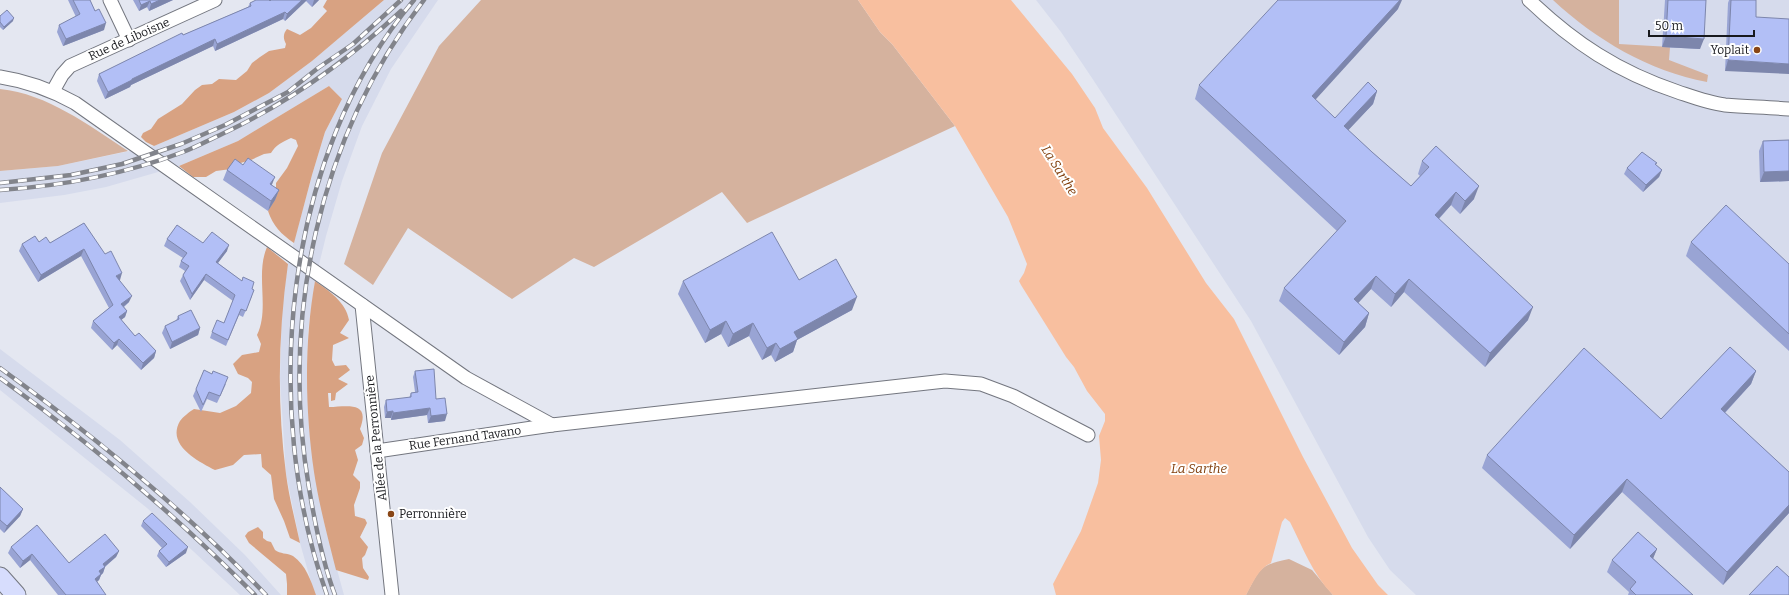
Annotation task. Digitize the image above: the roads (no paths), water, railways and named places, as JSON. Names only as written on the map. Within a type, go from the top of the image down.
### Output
[{"type":"main road","points":[[0,577],[16,594]]},
{"type":"street","points":[[110,0],[129,40]]},
{"type":"street","name":"Rue de Liboisne","points":[[53,91],[70,66],[215,0]]},
{"type":"street","points":[[1529,0],[1553,23],[1598,56],[1652,84],[1692,97],[1724,105],[1789,109]]},
{"type":"street","points":[[0,77],[53,91],[75,103],[466,378],[552,425]]},
{"type":"street","name":"Allée de la Perronnière","points":[[362,305],[392,595]]},
{"type":"street","name":"Rue Fernand Tavano","points":[[377,451],[552,425],[945,381],[982,384],[1013,396],[1088,435]]},
{"type":"water","name":"La Sarthe","points":[[858,0],[1011,0],[1072,74],[1095,108],[1103,128],[1147,188],[1206,283],[1234,319],[1303,457],[1352,548],[1378,585],[1388,595],[1333,595],[1314,570],[1290,522],[1285,518],[1282,522],[1271,563],[1259,573],[1246,595],[1056,595],[1053,584],[1081,531],[1098,483],[1101,460],[1099,436],[1105,421],[1105,414],[1087,391],[1074,367],[1066,357],[1021,285],[1019,281],[1027,264],[1008,217],[955,126],[892,44],[880,32]]},
{"type":"railway","points":[[0,183],[71,175],[122,164],[181,144],[225,125],[288,92],[318,68],[353,44],[401,0]]},
{"type":"railway","points":[[327,595],[306,522],[294,445],[291,365],[296,286],[311,207],[336,132],[370,62],[414,0]]},
{"type":"railway","points":[[335,595],[326,569],[316,529],[301,424],[300,359],[305,295],[316,232],[333,170],[357,111],[387,54],[424,0]]},
{"type":"railway","points":[[0,190],[70,182],[116,173],[161,160],[193,148],[247,122],[316,80],[380,30],[401,11]]},
{"type":"railway","points":[[0,368],[70,420],[171,504],[266,595]]},
{"type":"railway","points":[[0,378],[67,428],[132,481],[195,537],[255,595]]},
{"type":"place","name":"Yoplait","points":[[1757,50]]},
{"type":"place","name":"Perronnière","points":[[391,514]]}]
